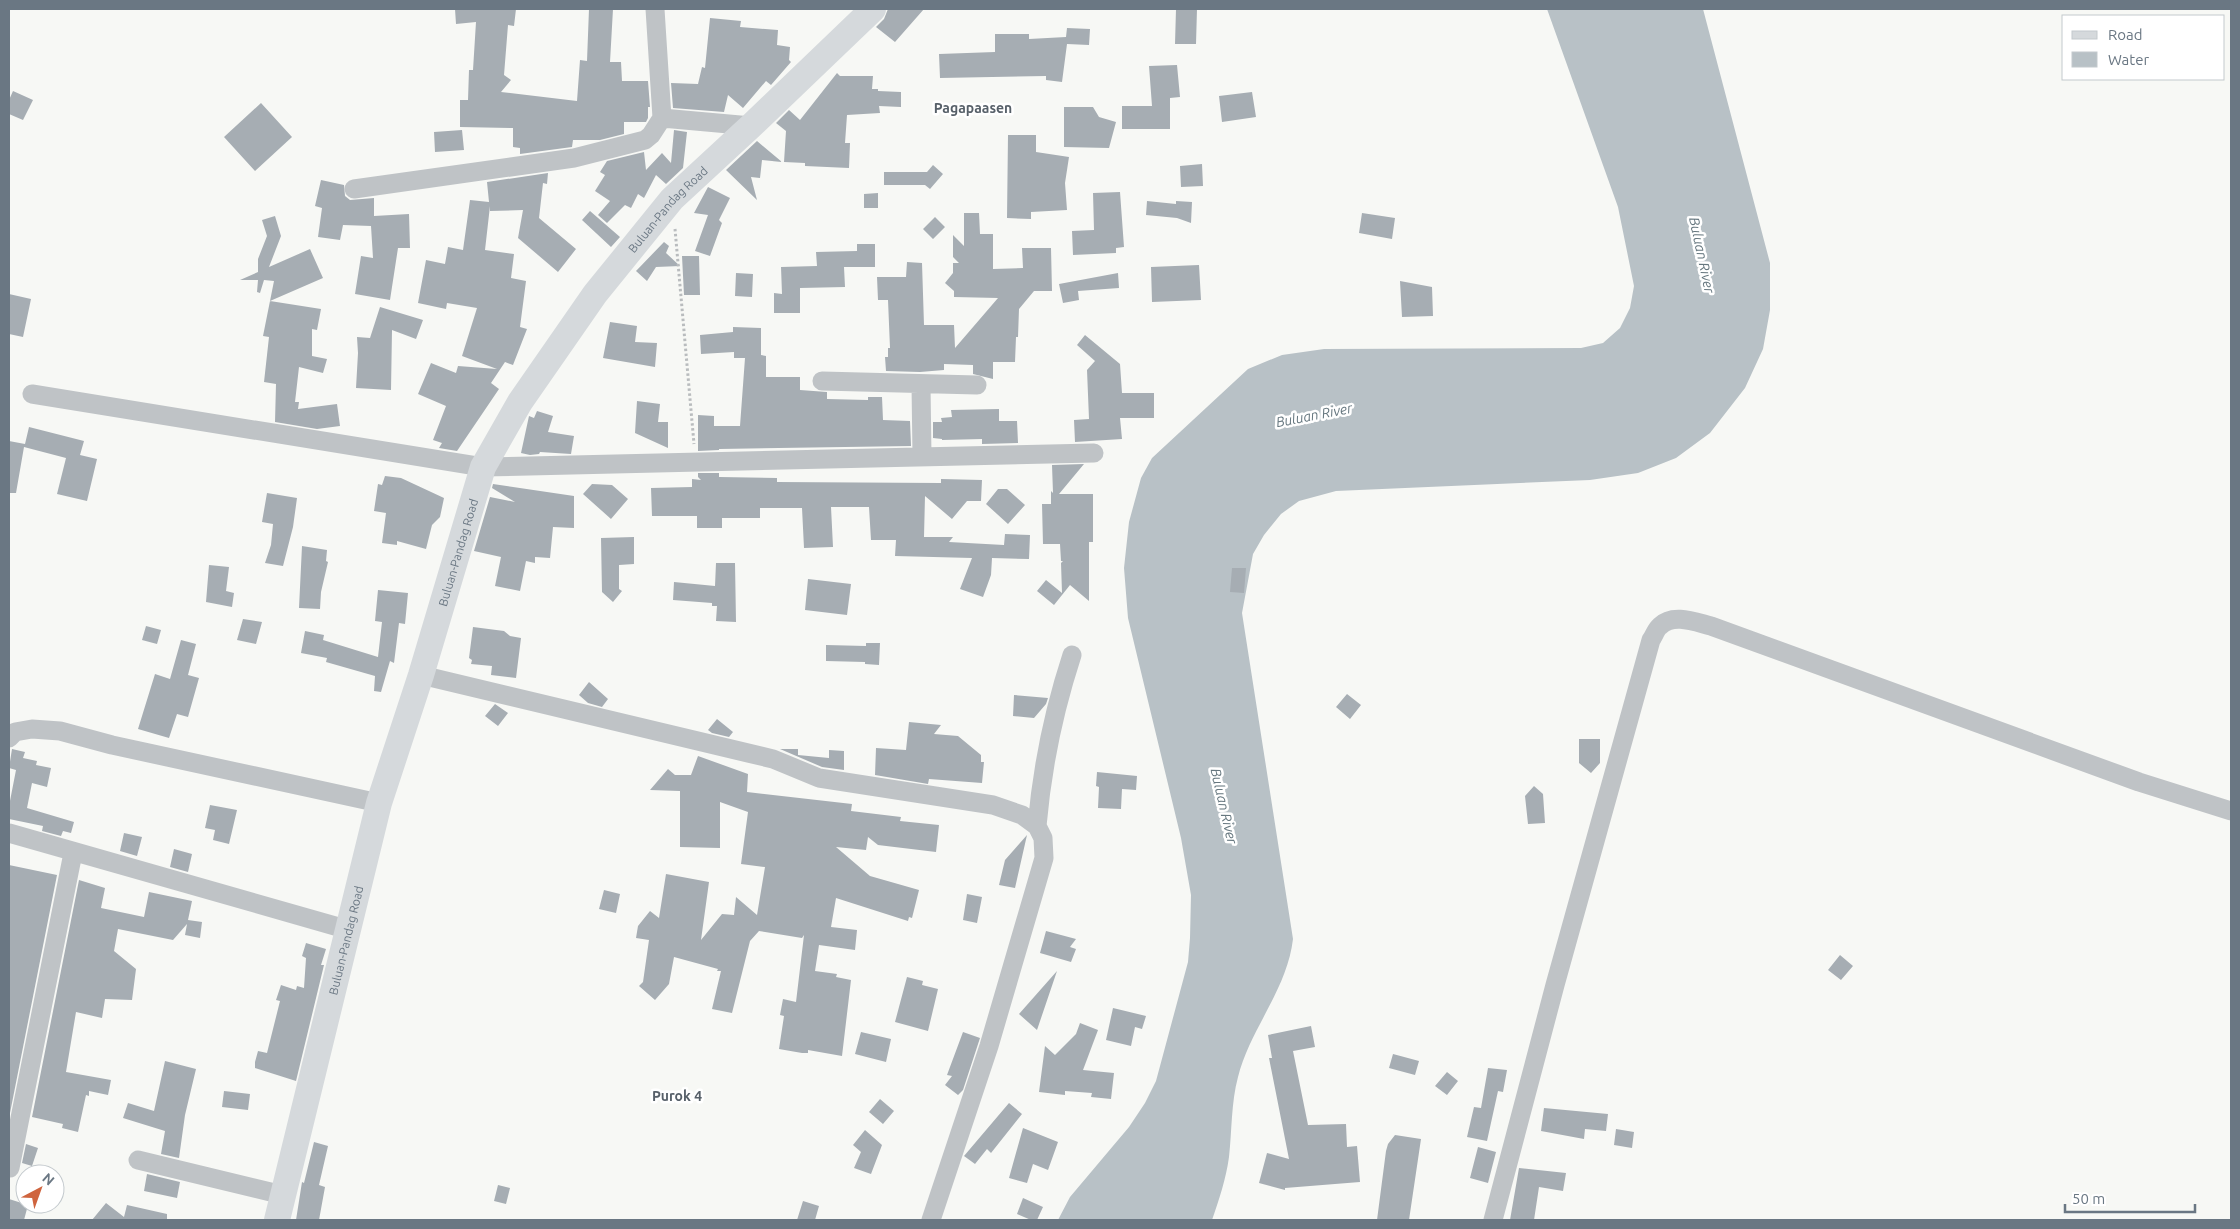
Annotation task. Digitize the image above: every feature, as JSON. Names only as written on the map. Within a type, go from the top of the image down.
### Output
[{"type":"main road","name":"Buluan-Pandag Road","points":[[278,1220],[379,803],[421,675],[483,467],[520,402],[589,302],[672,199],[873,9]]},
{"type":"street","points":[[354,189],[574,158],[645,140],[651,135],[662,118],[655,9]]},
{"type":"street","points":[[662,118],[751,126]]},
{"type":"street","points":[[822,381],[977,385]]},
{"type":"street","points":[[921,385],[922,456]]},
{"type":"street","points":[[32,394],[483,467],[1094,452]]},
{"type":"street","points":[[1493,1220],[1563,957],[1652,640],[1660,626],[1670,621],[1681,619],[1711,626],[2139,782],[2231,811]]},
{"type":"street","points":[[931,1220],[989,1046],[1044,858],[1043,838],[1038,826],[1041,782],[1058,696],[1072,655]]},
{"type":"street","points":[[421,675],[773,759],[818,778],[993,805],[1022,815],[1038,826]]},
{"type":"street","points":[[9,738],[14,732],[32,729],[60,731],[112,745],[379,803]]},
{"type":"street","points":[[9,833],[73,853],[349,930]]},
{"type":"street","points":[[10,1168],[73,853]]},
{"type":"street","points":[[138,1160],[283,1195]]},
{"type":"path","points":[[672,199],[696,463]]},
{"type":"water","name":"Buluan River","points":[[1547,9],[1703,9],[1770,263],[1770,310],[1763,349],[1745,388],[1710,433],[1676,458],[1638,473],[1590,480],[1336,491],[1299,501],[1281,514],[1264,535],[1253,554],[1242,613],[1293,939],[1284,975],[1251,1042],[1238,1077],[1233,1107],[1229,1157],[1220,1197],[1212,1220],[1058,1220],[1070,1197],[1129,1127],[1145,1103],[1156,1081],[1188,962],[1191,895],[1181,838],[1128,618],[1124,568],[1129,522],[1141,478],[1152,458],[1248,369],[1282,355],[1324,349],[1581,348],[1603,343],[1620,328],[1630,308],[1634,286],[1618,207]]},
{"type":"building","points":[[455,9],[516,9],[514,26],[508,25],[504,75],[511,80],[501,92],[577,101],[580,60],[587,61],[589,9],[613,9],[610,62],[621,62],[622,81],[648,81],[650,107],[648,107],[646,122],[624,122],[624,134],[600,140],[573,140],[572,147],[520,154],[520,148],[513,147],[513,128],[460,127],[460,100],[468,100],[469,70],[473,70],[476,22],[456,24]]},
{"type":"building","points":[[888,9],[924,9],[895,42],[876,27],[884,19]]},
{"type":"building","points":[[1176,9],[1197,9],[1196,44],[1175,44]]},
{"type":"building","points":[[710,18],[741,21],[740,27],[778,30],[777,45],[790,47],[789,60],[791,62],[771,85],[766,81],[743,108],[728,95],[724,112],[673,108],[671,83],[698,84],[702,67],[705,68]]},
{"type":"building","points":[[1067,28],[1090,29],[1089,45],[1067,44],[1062,82],[1046,80],[1046,76],[940,78],[939,54],[995,52],[995,34],[1029,34],[1029,39],[1066,37]]},
{"type":"building","points":[[1177,65],[1180,97],[1170,98],[1170,129],[1122,129],[1122,106],[1152,106],[1149,66]]},
{"type":"building","points":[[837,73],[840,76],[873,76],[872,89],[901,92],[901,107],[879,106],[880,113],[847,115],[845,143],[850,143],[849,168],[805,166],[805,163],[784,162],[786,131],[776,123],[789,110],[800,120]]},
{"type":"building","points":[[13,91],[33,100],[23,120],[9,114],[9,100]]},
{"type":"building","points":[[1252,92],[1256,117],[1222,122],[1219,96]]},
{"type":"building","points":[[261,103],[292,137],[255,171],[224,137]]},
{"type":"building","points":[[1064,107],[1093,107],[1099,117],[1116,122],[1109,148],[1064,147]]},
{"type":"building","points":[[462,130],[464,150],[435,152],[434,132]]},
{"type":"building","points":[[674,130],[687,132],[683,168],[666,184],[656,175],[644,198],[638,194],[631,208],[625,205],[607,223],[598,215],[610,201],[595,191],[605,175],[600,172],[607,161],[644,152],[646,170],[662,153],[671,163]]},
{"type":"building","points":[[1008,135],[1036,135],[1036,152],[1069,157],[1065,183],[1067,210],[1031,212],[1031,219],[1007,218]]},
{"type":"building","points":[[757,141],[782,162],[762,160],[760,178],[751,177],[757,200],[726,170]]},
{"type":"building","points":[[1202,164],[1203,186],[1181,187],[1180,166]]},
{"type":"building","points":[[933,165],[943,174],[930,189],[925,185],[884,185],[884,172],[927,172]]},
{"type":"building","points":[[548,173],[547,184],[543,183],[539,218],[576,249],[558,272],[518,238],[523,210],[490,211],[490,206],[485,250],[514,254],[511,278],[526,281],[520,327],[527,329],[513,365],[505,362],[491,383],[499,389],[457,451],[439,448],[442,443],[433,440],[446,406],[418,394],[431,363],[456,373],[458,366],[497,369],[462,356],[477,308],[447,303],[446,309],[418,303],[426,260],[445,264],[448,247],[463,250],[470,200],[489,202],[487,182]]},
{"type":"building","points":[[321,180],[344,185],[345,196],[350,200],[374,198],[374,216],[409,214],[410,248],[398,248],[390,300],[355,294],[361,256],[373,258],[371,226],[343,225],[340,240],[318,237],[322,208],[315,206]]},
{"type":"building","points":[[708,187],[730,198],[719,220],[722,223],[710,256],[695,251],[708,215],[694,213]]},
{"type":"building","points":[[1120,192],[1124,247],[1116,248],[1116,253],[1073,255],[1072,231],[1094,230],[1093,193]]},
{"type":"building","points":[[878,193],[878,208],[864,208],[864,194]]},
{"type":"building","points":[[1147,201],[1176,204],[1176,201],[1192,202],[1191,223],[1177,218],[1146,215]]},
{"type":"building","points":[[590,211],[620,237],[611,247],[582,220]]},
{"type":"building","points":[[964,213],[979,213],[980,234],[993,234],[993,269],[1023,268],[1022,248],[1051,248],[1052,291],[1034,291],[1019,309],[1015,362],[993,362],[993,379],[973,374],[973,365],[944,364],[944,370],[920,372],[886,371],[885,357],[888,357],[888,348],[890,348],[888,300],[878,300],[877,277],[906,277],[907,262],[922,263],[924,325],[954,325],[955,348],[998,298],[954,297],[954,291],[945,283],[953,273],[953,263],[959,263],[953,257],[953,235],[964,246]]},
{"type":"building","points":[[1362,213],[1395,218],[1392,239],[1359,233]]},
{"type":"building","points":[[275,216],[281,236],[269,267],[310,249],[323,278],[270,301],[274,281],[264,280],[260,293],[257,292],[258,280],[240,280],[258,272],[258,259],[267,236],[262,220]]},
{"type":"building","points":[[935,217],[945,227],[933,239],[923,229]]},
{"type":"building","points":[[664,242],[669,246],[666,253],[680,266],[656,267],[647,281],[636,271]]},
{"type":"building","points":[[857,244],[875,244],[875,267],[844,267],[845,287],[800,288],[800,313],[774,313],[774,293],[782,294],[781,267],[817,266],[816,252],[857,251]]},
{"type":"building","points":[[682,256],[699,256],[700,295],[684,295]]},
{"type":"building","points":[[1199,265],[1201,300],[1152,302],[1151,267]]},
{"type":"building","points":[[736,273],[753,274],[752,297],[735,296]]},
{"type":"building","points":[[1118,273],[1119,288],[1078,291],[1079,300],[1063,303],[1059,284]]},
{"type":"building","points":[[1400,281],[1432,287],[1433,316],[1402,317]]},
{"type":"building","points":[[9,294],[31,299],[23,337],[9,334]]},
{"type":"building","points":[[270,301],[321,309],[317,330],[312,329],[312,356],[327,359],[323,373],[299,367],[295,402],[299,402],[298,409],[337,404],[340,426],[317,429],[275,422],[276,384],[264,382],[269,337],[263,336]]},
{"type":"building","points":[[380,307],[423,320],[416,339],[392,330],[391,390],[356,388],[357,337],[370,338]]},
{"type":"building","points":[[610,322],[637,326],[635,342],[657,343],[655,367],[603,358]]},
{"type":"building","points":[[733,327],[761,328],[761,355],[766,356],[766,377],[800,377],[800,390],[827,392],[827,399],[868,400],[868,397],[882,397],[883,420],[910,421],[911,446],[719,449],[698,451],[698,415],[714,416],[714,426],[740,426],[745,358],[734,358],[734,352],[701,354],[700,335],[733,332]]},
{"type":"building","points":[[1085,335],[1120,364],[1122,393],[1154,393],[1154,418],[1120,418],[1122,439],[1075,442],[1074,420],[1089,419],[1087,370],[1095,361],[1077,345]]},
{"type":"building","points":[[637,401],[660,404],[658,422],[668,422],[668,448],[635,433]]},
{"type":"building","points":[[999,409],[999,421],[1017,421],[1018,443],[982,444],[982,439],[942,440],[933,438],[933,422],[942,422],[941,418],[952,417],[951,410]]},
{"type":"building","points":[[537,411],[553,416],[548,432],[574,436],[571,454],[540,452],[539,454],[530,455],[521,453],[529,416],[534,418]]},
{"type":"building","points":[[29,427],[84,441],[80,455],[97,459],[87,501],[57,494],[66,458],[24,447],[16,493],[9,493],[9,441],[25,444]]},
{"type":"building","points":[[1084,464],[1059,494],[1093,494],[1093,542],[1089,542],[1089,601],[1070,585],[1054,605],[1037,591],[1046,580],[1062,593],[1061,563],[1063,561],[1061,561],[1060,544],[1043,544],[1042,504],[1051,504],[1051,491],[1053,493],[1052,465]]},
{"type":"building","points":[[698,473],[719,473],[719,477],[777,478],[777,482],[941,483],[941,479],[982,480],[981,501],[967,501],[952,519],[925,496],[924,537],[953,537],[949,542],[1004,545],[1005,534],[1030,535],[1029,559],[992,558],[991,575],[983,597],[960,589],[972,558],[895,556],[896,540],[871,540],[869,507],[831,507],[833,547],[804,548],[802,508],[760,508],[760,518],[722,518],[722,528],[697,528],[697,516],[652,516],[651,488],[692,487],[692,479],[701,480],[698,477]]},
{"type":"building","points":[[385,476],[401,478],[444,498],[440,517],[432,525],[426,549],[397,541],[397,545],[382,543],[386,513],[374,511],[378,484],[382,485]]},
{"type":"building","points":[[493,484],[574,496],[574,528],[553,527],[550,558],[535,557],[535,563],[526,561],[520,591],[495,586],[501,557],[474,551],[490,497],[515,502],[492,488]]},
{"type":"building","points":[[592,484],[612,485],[628,499],[611,519],[583,494]]},
{"type":"building","points":[[998,489],[1007,489],[1025,505],[1008,524],[986,504]]},
{"type":"building","points":[[267,493],[297,498],[293,527],[283,566],[265,563],[271,545],[273,524],[262,522]]},
{"type":"building","points":[[634,537],[634,564],[619,565],[619,589],[622,591],[613,602],[602,592],[601,538]]},
{"type":"building","points":[[302,546],[327,550],[326,561],[328,562],[321,592],[320,609],[299,608]]},
{"type":"building","points":[[716,563],[735,563],[736,622],[716,621],[717,606],[712,606],[712,603],[673,600],[674,582],[715,586]]},
{"type":"building","points":[[209,565],[229,567],[226,591],[234,593],[232,607],[206,602]]},
{"type":"building","points":[[1232,568],[1246,568],[1244,593],[1230,592]]},
{"type":"building","points":[[808,579],[851,584],[847,615],[805,610]]},
{"type":"building","points":[[378,590],[408,593],[405,624],[399,623],[394,663],[390,661],[381,692],[374,691],[375,676],[326,662],[327,658],[301,653],[305,631],[324,635],[323,640],[378,657],[382,622],[375,621]]},
{"type":"building","points":[[243,619],[262,622],[256,644],[237,640]]},
{"type":"building","points":[[146,626],[161,630],[157,644],[142,640]]},
{"type":"building","points":[[473,627],[504,631],[510,636],[521,638],[516,678],[491,675],[492,666],[471,664],[472,660],[469,658]]},
{"type":"building","points":[[181,640],[196,644],[188,675],[199,678],[188,717],[177,714],[169,738],[138,729],[155,674],[170,679]]},
{"type":"building","points":[[866,643],[880,643],[879,665],[865,664],[865,662],[826,661],[826,645],[866,646]]},
{"type":"building","points":[[589,682],[608,699],[602,707],[588,703],[579,695]]},
{"type":"building","points":[[1347,694],[1361,705],[1350,719],[1336,707]]},
{"type":"building","points":[[1014,695],[1048,698],[1046,704],[1034,718],[1013,716]]},
{"type":"building","points":[[495,704],[508,713],[498,726],[485,716]]},
{"type":"building","points":[[717,719],[733,732],[729,737],[712,733],[708,730]]},
{"type":"building","points":[[909,722],[941,725],[934,734],[958,736],[981,755],[981,762],[984,762],[982,783],[929,779],[928,784],[875,775],[876,748],[906,750]]},
{"type":"building","points":[[1579,739],[1600,739],[1600,763],[1591,773],[1579,763]]},
{"type":"building","points":[[12,749],[25,752],[23,758],[37,761],[36,765],[51,768],[47,787],[32,783],[27,808],[74,822],[71,833],[63,831],[61,836],[42,831],[43,826],[9,819],[9,806],[16,770],[9,768]]},
{"type":"building","points":[[780,749],[798,749],[798,755],[829,758],[829,750],[844,751],[844,770],[822,767]]},
{"type":"building","points":[[698,756],[748,774],[747,792],[852,804],[851,811],[901,817],[900,821],[939,825],[936,852],[878,845],[868,837],[866,850],[836,847],[870,876],[919,890],[912,918],[909,917],[908,921],[836,898],[831,927],[857,930],[855,950],[819,945],[815,971],[837,974],[836,977],[851,980],[842,1056],[808,1050],[808,1053],[802,1053],[779,1049],[784,1016],[780,1015],[783,999],[796,1002],[804,935],[802,938],[759,931],[750,941],[732,1013],[712,1009],[721,971],[717,971],[718,969],[674,957],[669,984],[655,1000],[639,986],[643,982],[649,940],[636,938],[638,926],[650,911],[659,918],[666,874],[709,882],[701,940],[722,914],[734,915],[736,897],[757,915],[765,867],[741,864],[748,812],[720,802],[720,848],[680,847],[680,791],[650,790],[668,769],[675,775],[691,775]]},
{"type":"building","points":[[1097,772],[1137,776],[1136,790],[1122,789],[1121,809],[1098,808],[1099,787],[1096,786]]},
{"type":"building","points":[[1534,786],[1543,794],[1545,823],[1528,824],[1525,796]]},
{"type":"building","points":[[210,805],[237,810],[229,844],[213,840],[215,830],[205,828]]},
{"type":"building","points":[[124,833],[142,837],[137,856],[120,851]]},
{"type":"building","points":[[1027,835],[1015,888],[999,885],[1005,860]]},
{"type":"building","points":[[174,849],[192,854],[188,872],[170,867]]},
{"type":"building","points":[[9,865],[57,875],[10,1113],[9,1113]]},
{"type":"building","points":[[79,880],[105,888],[101,908],[144,917],[149,892],[192,901],[188,920],[202,922],[200,938],[185,935],[187,924],[173,940],[118,929],[114,951],[136,969],[132,1000],[105,999],[102,1018],[76,1012],[66,1072],[111,1080],[108,1095],[89,1091],[89,1096],[86,1095],[78,1132],[62,1128],[63,1124],[32,1117]]},
{"type":"building","points":[[604,890],[620,894],[616,913],[599,909]]},
{"type":"building","points":[[967,894],[982,897],[977,923],[963,920]]},
{"type":"building","points":[[1046,931],[1076,939],[1070,947],[1076,949],[1071,962],[1040,953]]},
{"type":"building","points":[[306,943],[326,949],[321,965],[324,965],[296,1081],[255,1068],[255,1062],[258,1051],[267,1053],[280,1001],[276,1000],[281,985],[296,990],[297,986],[304,988],[306,958],[302,956]]},
{"type":"building","points":[[1840,955],[1853,966],[1841,980],[1828,970]]},
{"type":"building","points":[[1057,971],[1037,1030],[1019,1014]]},
{"type":"building","points":[[907,977],[923,981],[922,985],[938,989],[928,1031],[895,1022]]},
{"type":"building","points":[[1113,1008],[1146,1016],[1142,1029],[1135,1027],[1131,1046],[1106,1040]]},
{"type":"building","points":[[1080,1023],[1098,1030],[1083,1070],[1114,1073],[1111,1099],[1091,1097],[1092,1093],[1065,1091],[1065,1095],[1039,1092],[1045,1046],[1055,1055],[1076,1034]]},
{"type":"building","points":[[1311,1026],[1315,1047],[1293,1051],[1308,1125],[1346,1124],[1347,1147],[1357,1146],[1360,1182],[1285,1188],[1285,1190],[1259,1183],[1267,1153],[1289,1159],[1269,1058],[1272,1058],[1268,1035]]},
{"type":"building","points":[[861,1032],[891,1039],[886,1062],[855,1054]]},
{"type":"building","points":[[963,1032],[980,1038],[963,1090],[958,1095],[945,1085],[952,1076],[947,1075]]},
{"type":"building","points":[[1393,1054],[1419,1061],[1415,1075],[1389,1068]]},
{"type":"building","points":[[165,1061],[196,1069],[185,1115],[179,1158],[161,1154],[165,1131],[123,1118],[128,1103],[154,1111]]},
{"type":"building","points":[[1488,1068],[1507,1070],[1503,1092],[1498,1091],[1487,1141],[1467,1137],[1474,1107],[1481,1108]]},
{"type":"building","points":[[1447,1072],[1458,1081],[1447,1095],[1435,1086]]},
{"type":"building","points":[[224,1091],[250,1094],[248,1110],[222,1107]]},
{"type":"building","points":[[880,1099],[894,1111],[883,1124],[869,1112]]},
{"type":"building","points":[[1009,1103],[1022,1114],[991,1153],[987,1149],[975,1164],[964,1156]]},
{"type":"building","points":[[1544,1108],[1608,1114],[1606,1131],[1585,1129],[1584,1139],[1541,1131]]},
{"type":"building","points":[[1023,1128],[1058,1142],[1048,1170],[1033,1164],[1027,1183],[1009,1178]]},
{"type":"building","points":[[1616,1129],[1634,1132],[1632,1148],[1614,1145]]},
{"type":"building","points":[[865,1130],[882,1145],[871,1174],[854,1168],[861,1152],[853,1145]]},
{"type":"building","points":[[1395,1135],[1421,1139],[1409,1220],[1377,1220],[1386,1151],[1388,1144]]},
{"type":"building","points":[[314,1142],[328,1146],[319,1185],[325,1187],[319,1220],[296,1220],[302,1182],[304,1183]]},
{"type":"building","points":[[26,1144],[38,1148],[33,1164],[22,1163]]},
{"type":"building","points":[[1478,1147],[1496,1152],[1488,1183],[1470,1178]]},
{"type":"building","points":[[1519,1168],[1566,1173],[1563,1191],[1539,1187],[1534,1220],[1510,1220]]},
{"type":"building","points":[[147,1174],[180,1182],[177,1198],[144,1191]]},
{"type":"building","points":[[498,1185],[510,1188],[506,1204],[494,1201]]},
{"type":"building","points":[[1023,1198],[1043,1207],[1037,1220],[1031,1220],[1017,1214]]},
{"type":"building","points":[[9,1199],[15,1201],[15,1214],[26,1214],[24,1220],[9,1220]]},
{"type":"building","points":[[803,1201],[819,1206],[815,1220],[797,1220]]},
{"type":"building","points":[[106,1203],[124,1217],[127,1205],[167,1214],[167,1220],[92,1220]]},
{"type":"district","name":"Pagapaasen","points":[[973,108]]},
{"type":"district","name":"Purok 4","points":[[677,1096]]}]
